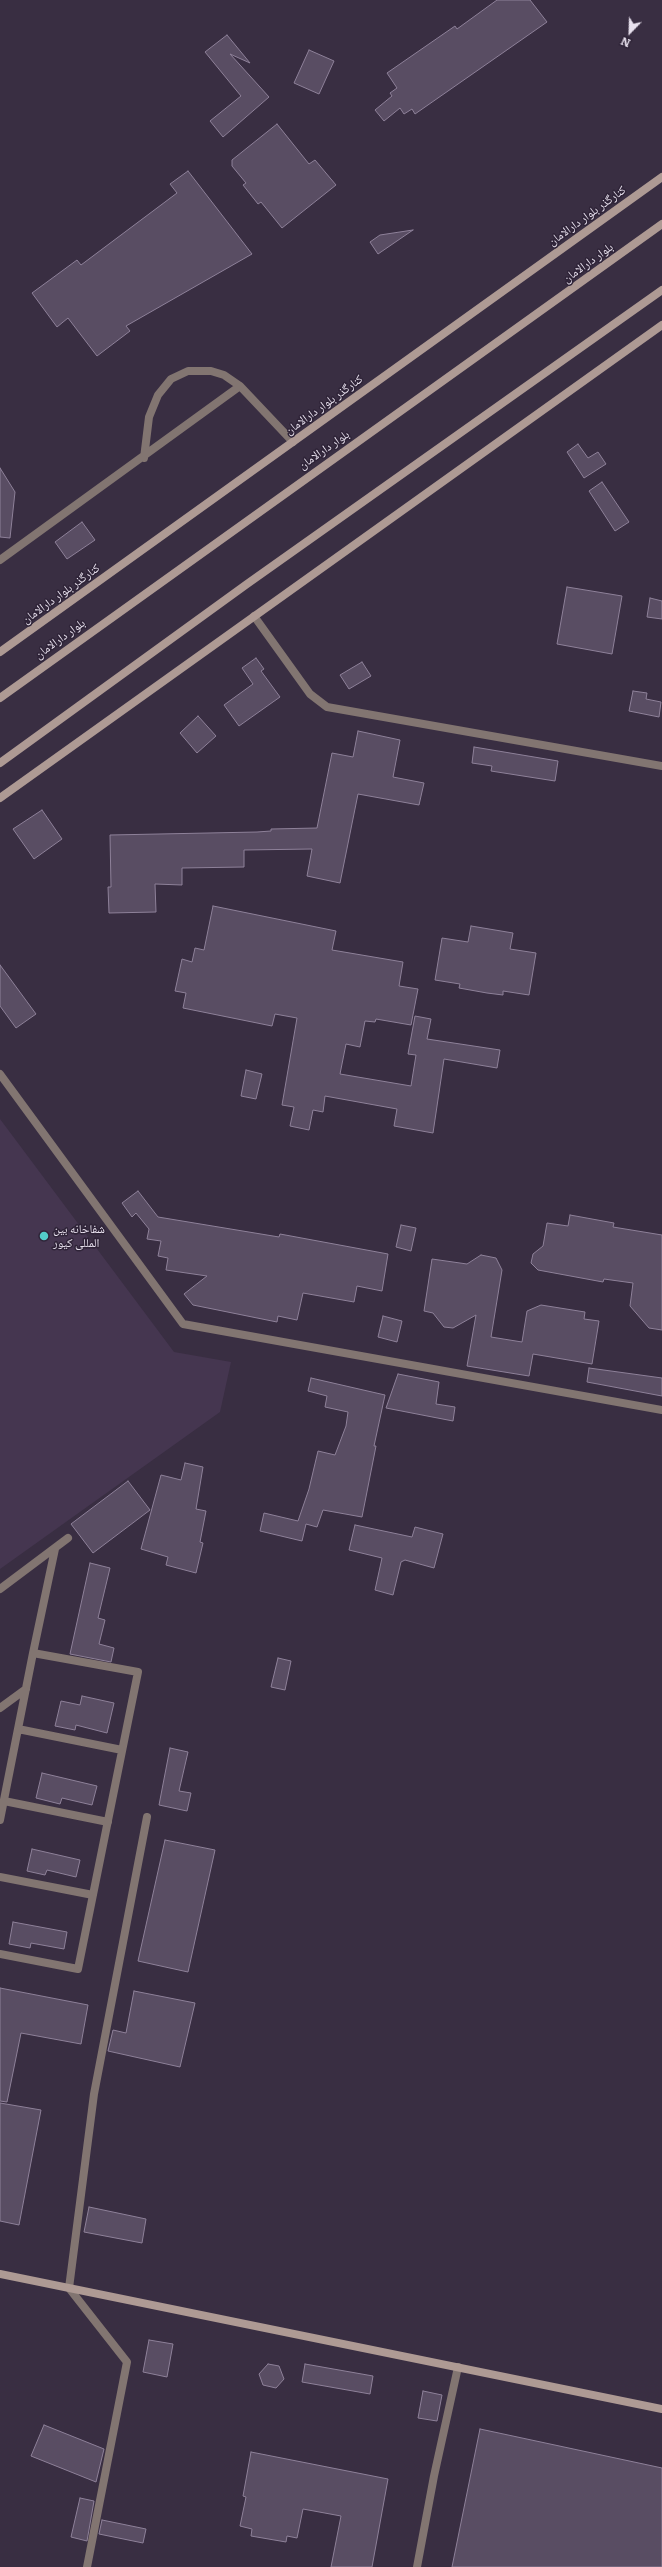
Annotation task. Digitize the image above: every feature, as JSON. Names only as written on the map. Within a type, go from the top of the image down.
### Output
[{"type":"street","name":"کنارگذر بلوار دارالامان","points":[[0,652],[662,177]]},
{"type":"street","name":"بلوار دارالامان","points":[[0,698],[662,224]]},
{"type":"street","points":[[0,763],[247,584],[662,290]]},
{"type":"street","points":[[0,798],[662,325]]},
{"type":"street","points":[[144,458],[149,418],[158,395],[171,379],[188,371],[211,372],[224,375],[240,386],[293,442]]},
{"type":"street","points":[[0,560],[144,458],[240,386]]},
{"type":"street","points":[[254,616],[310,694],[327,707],[662,766]]},
{"type":"street","points":[[0,1074],[183,1324],[662,1410]]},
{"type":"street","points":[[0,1589],[68,1538]]},
{"type":"street","points":[[0,1820],[55,1549]]},
{"type":"street","points":[[0,1954],[78,1969],[138,1672],[33,1653]]},
{"type":"street","points":[[0,1708],[26,1689]]},
{"type":"street","points":[[18,1728],[122,1750]]},
{"type":"street","points":[[4,1801],[108,1822]]},
{"type":"street","points":[[87,2567],[127,2362],[69,2288],[94,2094],[147,1817]]},
{"type":"street","points":[[0,1877],[93,1895]]},
{"type":"street","points":[[0,2274],[662,2409]]},
{"type":"street","points":[[417,2567],[434,2476],[458,2367]]},
{"type":"shaded area","name":"شفاخانه بین المللی کیور","points":[[0,1119],[174,1352],[231,1362],[220,1412],[0,1569]]},
{"type":"building","points":[[497,0],[530,0],[547,22],[415,114],[412,109],[404,114],[400,108],[384,121],[375,110],[392,96],[390,93],[397,88],[387,73],[455,26],[457,29]]},
{"type":"building","points":[[227,35],[250,63],[230,54],[269,97],[223,137],[210,121],[241,96],[205,52]]},
{"type":"building","points":[[309,50],[334,61],[319,94],[294,83]]},
{"type":"building","points":[[277,124],[309,164],[315,160],[336,185],[282,228],[261,202],[258,204],[243,185],[246,183],[232,166],[232,160]]},
{"type":"building","points":[[188,171],[252,254],[126,326],[130,331],[97,356],[68,318],[57,327],[32,293],[77,260],[81,265],[177,193],[170,184]]},
{"type":"building","points":[[413,230],[378,254],[370,242],[380,235]]},
{"type":"building","points":[[578,444],[588,458],[598,452],[606,464],[584,478],[567,452]]},
{"type":"building","points":[[0,468],[15,492],[10,538],[0,537]]},
{"type":"building","points":[[602,482],[629,522],[615,531],[589,491]]},
{"type":"building","points":[[82,522],[95,540],[67,559],[55,542]]},
{"type":"building","points":[[567,587],[622,596],[612,654],[557,644]]},
{"type":"building","points":[[650,598],[662,601],[662,619],[647,617]]},
{"type":"building","points":[[256,658],[264,669],[261,671],[280,697],[239,726],[224,705],[253,684],[242,668]]},
{"type":"building","points":[[362,662],[371,676],[349,689],[340,675]]},
{"type":"building","points":[[633,691],[647,693],[646,699],[661,702],[659,717],[629,711]]},
{"type":"building","points":[[198,716],[216,736],[197,753],[180,733]]},
{"type":"building","points":[[358,731],[400,740],[393,777],[424,783],[419,805],[358,794],[340,883],[307,876],[312,849],[244,850],[244,867],[182,868],[182,885],[155,884],[156,912],[109,913],[108,887],[111,887],[110,835],[257,832],[271,831],[271,829],[317,828],[332,753],[353,757]]},
{"type":"building","points":[[474,747],[558,761],[555,781],[491,771],[492,766],[472,763]]},
{"type":"building","points":[[42,810],[62,839],[34,859],[13,829]]},
{"type":"building","points":[[213,906],[336,931],[332,950],[403,962],[399,986],[418,989],[411,1025],[376,1019],[375,1022],[365,1021],[360,1047],[346,1044],[340,1074],[411,1086],[416,1055],[408,1054],[415,1016],[431,1019],[427,1039],[500,1050],[497,1068],[444,1059],[433,1133],[394,1126],[397,1109],[325,1096],[323,1112],[313,1110],[309,1130],[290,1126],[294,1107],[282,1105],[297,1018],[275,1014],[272,1026],[183,1008],[186,993],[175,991],[182,959],[192,962],[195,948],[204,950]]},
{"type":"building","points":[[471,926],[513,933],[510,949],[536,953],[529,995],[503,991],[503,995],[487,993],[459,988],[460,984],[435,980],[442,938],[468,942]]},
{"type":"building","points":[[0,965],[36,1014],[16,1028],[0,1006]]},
{"type":"building","points":[[246,1070],[262,1074],[256,1099],[241,1096]]},
{"type":"building","points":[[138,1191],[158,1217],[279,1237],[280,1234],[388,1254],[382,1291],[357,1286],[354,1302],[303,1293],[297,1320],[278,1316],[277,1322],[193,1305],[184,1294],[207,1276],[166,1270],[168,1258],[158,1256],[161,1241],[147,1239],[149,1229],[136,1213],[132,1217],[122,1203]]},
{"type":"building","points":[[570,1215],[614,1223],[613,1227],[662,1235],[662,1330],[649,1328],[630,1306],[633,1283],[604,1279],[603,1282],[538,1270],[531,1263],[533,1254],[543,1246],[547,1223],[568,1226]]},
{"type":"building","points":[[401,1225],[416,1228],[411,1251],[396,1247]]},
{"type":"building","points":[[481,1255],[496,1258],[502,1270],[491,1337],[522,1342],[527,1311],[541,1305],[585,1312],[584,1319],[599,1321],[592,1364],[533,1354],[529,1376],[467,1366],[476,1315],[453,1328],[444,1327],[433,1313],[424,1311],[432,1259],[467,1264]]},
{"type":"building","points":[[383,1316],[402,1321],[397,1342],[378,1337]]},
{"type":"building","points":[[589,1368],[662,1378],[662,1396],[587,1382]]},
{"type":"building","points":[[398,1374],[439,1382],[436,1404],[455,1407],[453,1421],[386,1408]]},
{"type":"building","points":[[311,1378],[385,1395],[374,1446],[376,1446],[362,1517],[323,1510],[317,1527],[306,1524],[302,1541],[260,1531],[264,1513],[298,1521],[309,1489],[318,1451],[335,1455],[346,1426],[348,1412],[325,1407],[327,1396],[308,1391]]},
{"type":"building","points":[[185,1463],[203,1467],[196,1509],[206,1511],[200,1542],[203,1543],[196,1573],[166,1565],[168,1557],[141,1549],[161,1475],[181,1480]]},
{"type":"building","points":[[128,1481],[150,1510],[93,1553],[71,1524]]},
{"type":"building","points":[[355,1525],[412,1537],[415,1527],[443,1534],[434,1568],[405,1560],[401,1562],[393,1595],[375,1590],[382,1558],[349,1550]]},
{"type":"building","points":[[90,1563],[110,1568],[98,1618],[105,1620],[99,1644],[114,1648],[111,1662],[70,1654]]},
{"type":"building","points":[[278,1658],[291,1661],[285,1690],[271,1687]]},
{"type":"building","points":[[82,1696],[114,1703],[107,1733],[76,1725],[75,1730],[55,1726],[61,1701],[80,1705]]},
{"type":"building","points":[[170,1748],[188,1752],[179,1791],[191,1793],[187,1811],[159,1805]]},
{"type":"building","points":[[42,1773],[97,1786],[92,1805],[62,1798],[60,1804],[36,1798]]},
{"type":"building","points":[[165,1840],[215,1850],[188,1972],[138,1961]]},
{"type":"building","points":[[32,1849],[80,1860],[76,1877],[47,1870],[45,1875],[27,1871]]},
{"type":"building","points":[[13,1922],[67,1932],[64,1949],[31,1943],[30,1948],[9,1944]]},
{"type":"building","points":[[0,1988],[88,2005],[81,2044],[21,2033],[7,2102],[0,2101]]},
{"type":"building","points":[[134,1991],[195,2003],[180,2067],[108,2051],[113,2030],[126,2033]]},
{"type":"building","points":[[0,2103],[41,2110],[19,2225],[0,2221]]},
{"type":"building","points":[[89,2207],[146,2219],[142,2243],[84,2232]]},
{"type":"building","points":[[149,2340],[173,2344],[167,2377],[143,2372]]},
{"type":"building","points":[[268,2364],[279,2366],[284,2379],[276,2388],[263,2385],[259,2374]]},
{"type":"building","points":[[305,2364],[373,2376],[370,2394],[302,2382]]},
{"type":"building","points":[[423,2391],[442,2395],[437,2421],[418,2418]]},
{"type":"building","points":[[44,2425],[104,2449],[96,2482],[31,2456]]},
{"type":"building","points":[[480,2429],[662,2468],[662,2567],[452,2567]]},
{"type":"building","points":[[251,2452],[388,2479],[372,2567],[331,2567],[341,2516],[303,2509],[297,2538],[287,2536],[286,2542],[251,2536],[252,2529],[240,2526],[246,2497],[243,2496]]},
{"type":"building","points":[[80,2498],[94,2501],[87,2541],[71,2537]]},
{"type":"building","points":[[102,2520],[146,2529],[143,2543],[99,2534]]},
{"type":"place","name":"شفاخانه بین المللی کیور","points":[[44,1236]]}]
